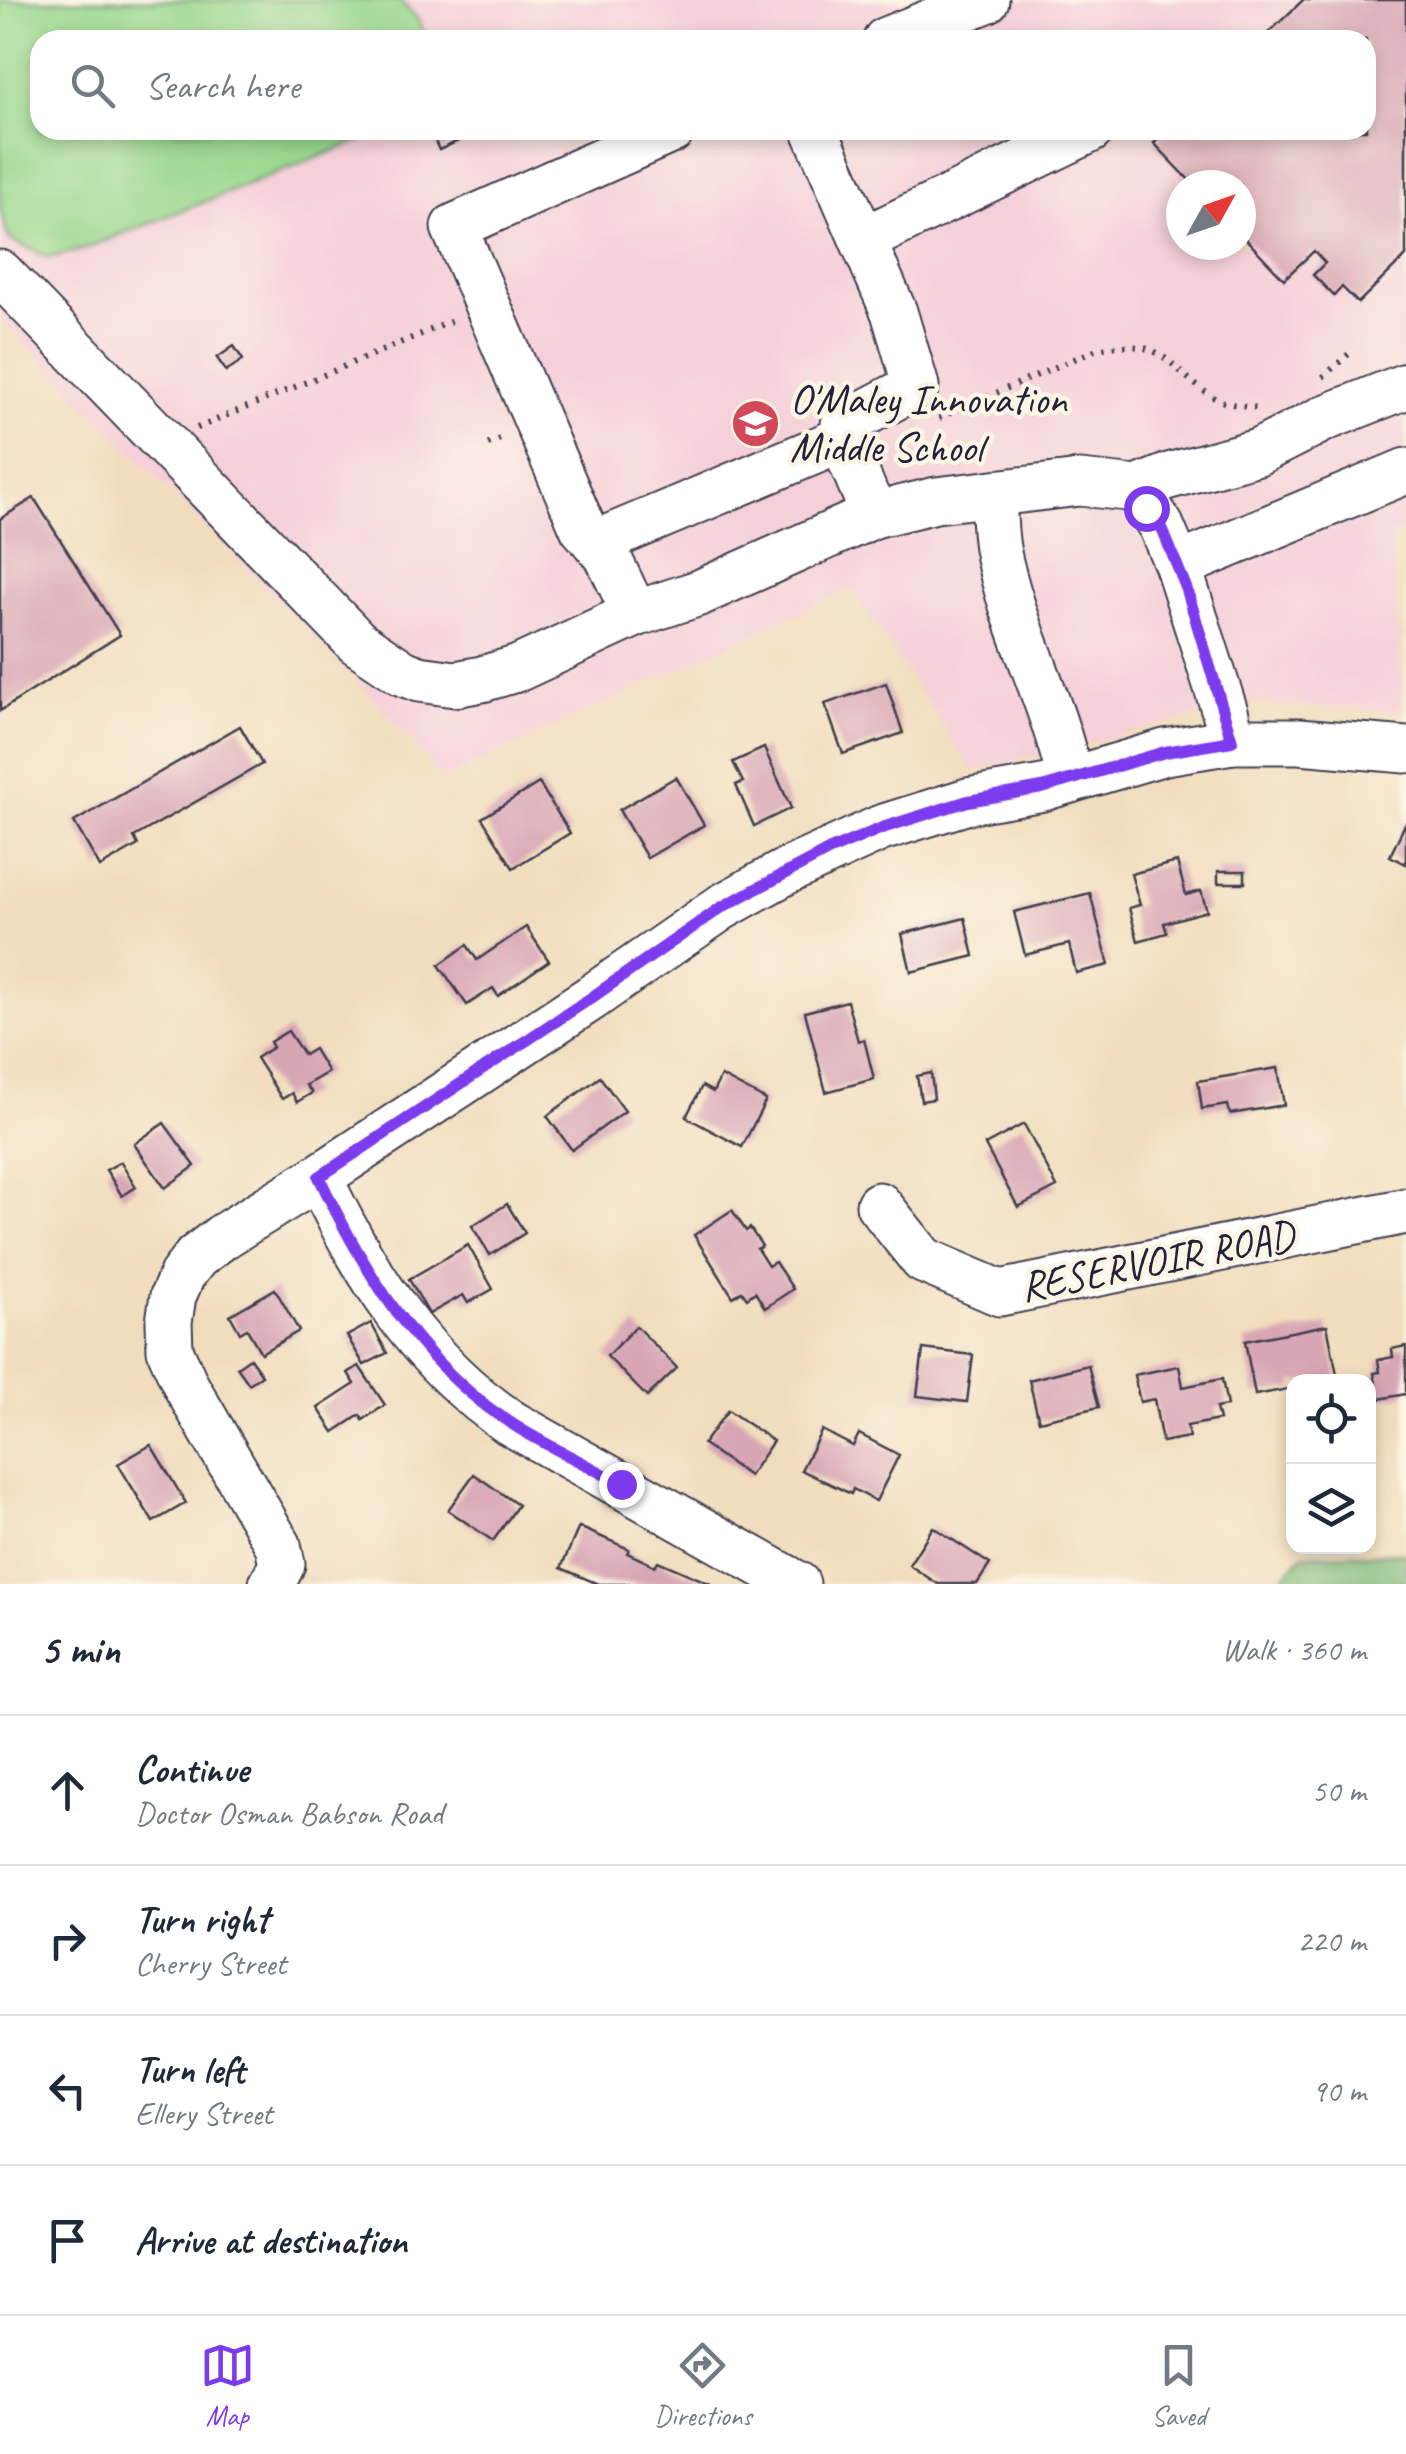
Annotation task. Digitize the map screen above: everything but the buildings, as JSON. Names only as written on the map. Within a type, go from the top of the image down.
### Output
[{"type":"street","points":[[911,30],[986,0]]},
{"type":"street","points":[[635,614],[607,556],[583,528],[454,227],[650,140]]},
{"type":"street","points":[[819,140],[894,312],[916,386],[844,424],[849,456],[874,515]]},
{"type":"street","points":[[863,240],[1069,140]]},
{"type":"street","points":[[0,273],[357,642],[403,673],[455,684],[501,674],[874,515],[936,500],[1080,483],[1137,488],[1258,452],[1326,418],[1406,386]]},
{"type":"street","points":[[596,543],[846,438]]},
{"type":"street","points":[[1178,566],[1406,471]]},
{"type":"street","points":[[1137,488],[1161,526],[1178,566],[1232,741]]},
{"type":"street","points":[[993,493],[996,545],[1005,582],[1041,680],[1070,780]]},
{"type":"street","points":[[272,1584],[282,1564],[278,1545],[186,1386],[170,1350],[173,1296],[182,1275],[196,1257],[222,1236],[319,1177],[722,907],[783,873],[882,828],[968,801],[1070,780],[1165,752],[1232,741],[1298,741],[1406,750]]},
{"type":"street","points":[[319,1177],[372,1278],[473,1396],[511,1423],[796,1584]]},
{"type":"street","name":"RESERVOIR ROAD","points":[[879,1205],[923,1260],[1000,1293],[1406,1211]]},
{"type":"path","points":[[167,448],[190,430],[457,319]]},
{"type":"path","points":[[935,420],[1111,347],[1159,352],[1215,398],[1242,406],[1268,406]]},
{"type":"path","points":[[1316,383],[1352,352]]},
{"type":"path","points":[[488,444],[506,437]]},
{"type":"shaded area","name":"O'Maley Innovation Middle School","points":[[0,0],[1406,0],[1406,529],[1391,534],[1403,686],[1398,712],[1249,703],[973,771],[851,588],[443,779],[375,700],[0,317]]},
{"type":"green space","points":[[0,0],[399,0],[423,30],[30,30],[30,140],[362,140],[84,249],[49,258],[9,239],[0,210]]},
{"type":"green space","points":[[1406,1553],[1406,1584],[1276,1584],[1303,1555]]},
{"type":"place","name":"O'Maley Innovation Middle School","points":[[755,423]]},
{"type":"route","points":[[621,1484],[511,1423],[453,1376],[372,1278],[319,1177],[722,907],[830,850],[882,828],[968,801],[1042,788],[1165,752],[1232,741],[1187,590],[1161,526],[1146,508]]}]
